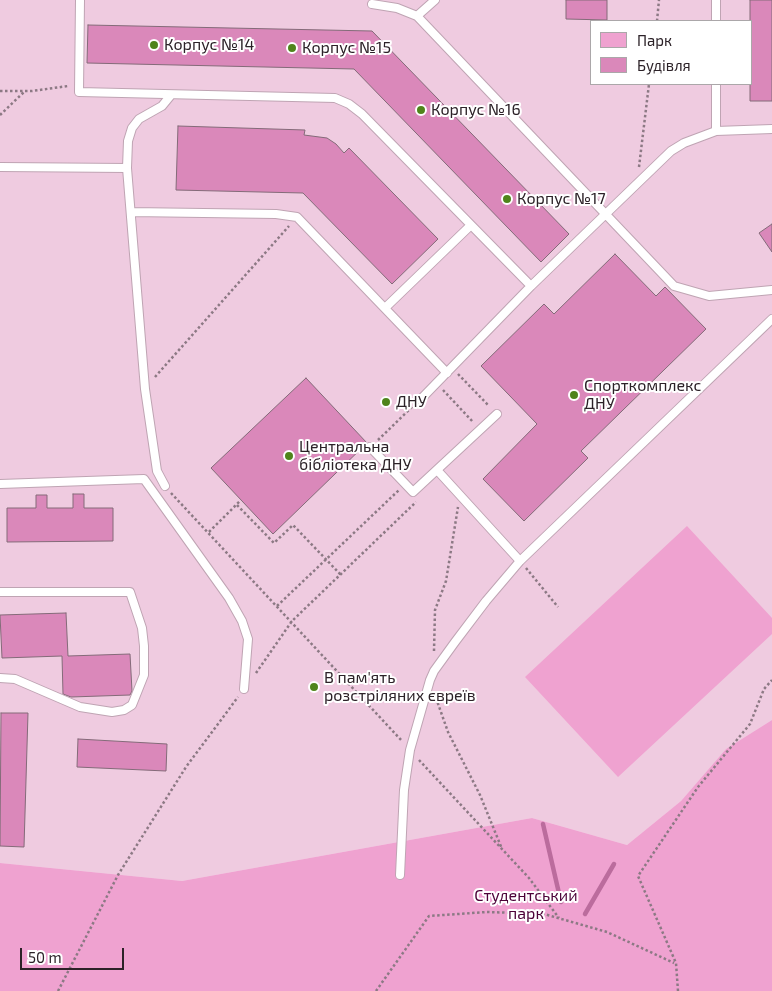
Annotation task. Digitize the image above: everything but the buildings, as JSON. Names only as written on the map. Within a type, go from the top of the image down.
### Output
[{"type":"lane","points":[[80,0],[79,92],[318,97],[335,98],[349,104],[362,114],[531,286]]},
{"type":"lane","points":[[417,16],[435,0]]},
{"type":"lane","points":[[716,0],[716,20]]},
{"type":"lane","points":[[372,4],[398,8],[417,16],[674,286],[710,296],[772,290]]},
{"type":"lane","points":[[716,85],[716,131]]},
{"type":"lane","points":[[165,486],[157,471],[145,389],[127,168],[128,141],[132,128],[139,119],[162,106],[171,95]]},
{"type":"lane","points":[[420,400],[531,286],[671,151],[684,143],[716,131],[772,129]]},
{"type":"lane","points":[[0,167],[127,168]]},
{"type":"lane","points":[[131,212],[276,214],[297,217],[449,371]]},
{"type":"lane","points":[[385,308],[470,226]]},
{"type":"lane","points":[[400,875],[404,790],[410,750],[434,671],[486,601],[520,561],[772,319]]},
{"type":"lane","points":[[370,447],[413,492],[497,414]]},
{"type":"lane","points":[[437,470],[520,561]]},
{"type":"lane","points":[[0,484],[144,479],[229,598],[242,620],[248,639],[244,689]]},
{"type":"lane","points":[[0,592],[130,592],[142,628],[144,675],[132,705],[112,712],[63,702],[15,679],[0,678]]},
{"type":"path","points":[[657,20],[660,0]]},
{"type":"path","points":[[0,91],[25,91],[79,85]]},
{"type":"path","points":[[638,181],[649,85]]},
{"type":"path","points":[[0,115],[25,91]]},
{"type":"path","points":[[145,389],[297,217]]},
{"type":"path","points":[[449,371],[497,414]]},
{"type":"path","points":[[436,383],[480,429]]},
{"type":"path","points":[[385,433],[420,400]]},
{"type":"path","points":[[165,486],[277,606],[405,484]]},
{"type":"path","points":[[58,991],[118,875],[186,767],[292,621],[417,500],[413,492]]},
{"type":"path","points":[[434,671],[435,610],[446,581],[460,494]]},
{"type":"path","points":[[208,532],[241,500]]},
{"type":"path","points":[[237,505],[274,543],[293,525],[341,574]]},
{"type":"path","points":[[520,561],[558,607]]},
{"type":"path","points":[[430,680],[448,732],[480,795],[504,852]]},
{"type":"path","points":[[678,991],[676,963],[638,876],[698,787],[750,724],[764,689],[772,680]]},
{"type":"path","points":[[376,991],[429,916],[487,912],[544,914],[607,932],[676,963]]},
{"type":"shaded area","name":"ДНУ","points":[[0,0],[772,0],[772,720],[726,749],[681,801],[627,845],[532,818],[182,881],[0,863]]},
{"type":"green space","points":[[687,526],[772,618],[772,634],[618,777],[525,677]]},
{"type":"green space","name":"Студентський парк","points":[[772,720],[772,991],[0,991],[0,863],[182,881],[532,818],[627,845],[681,801],[726,749]]},
{"type":"waterway","points":[[543,824],[561,902]]},
{"type":"waterway","points":[[585,914],[614,864]]},
{"type":"place","name":"Корпус №14","points":[[154,45]]},
{"type":"place","name":"Корпус №15","points":[[292,48]]},
{"type":"place","name":"Корпус №16","points":[[421,110]]},
{"type":"place","name":"Корпус №17","points":[[507,199]]},
{"type":"place","name":"Спорткомплекс ДНУ","points":[[574,395]]},
{"type":"place","name":"ДНУ","points":[[386,402]]},
{"type":"place","name":"Центральна бібліотека ДНУ","points":[[289,456]]},
{"type":"place","name":"В пам'ять розстріляних євреїв","points":[[314,687]]}]
